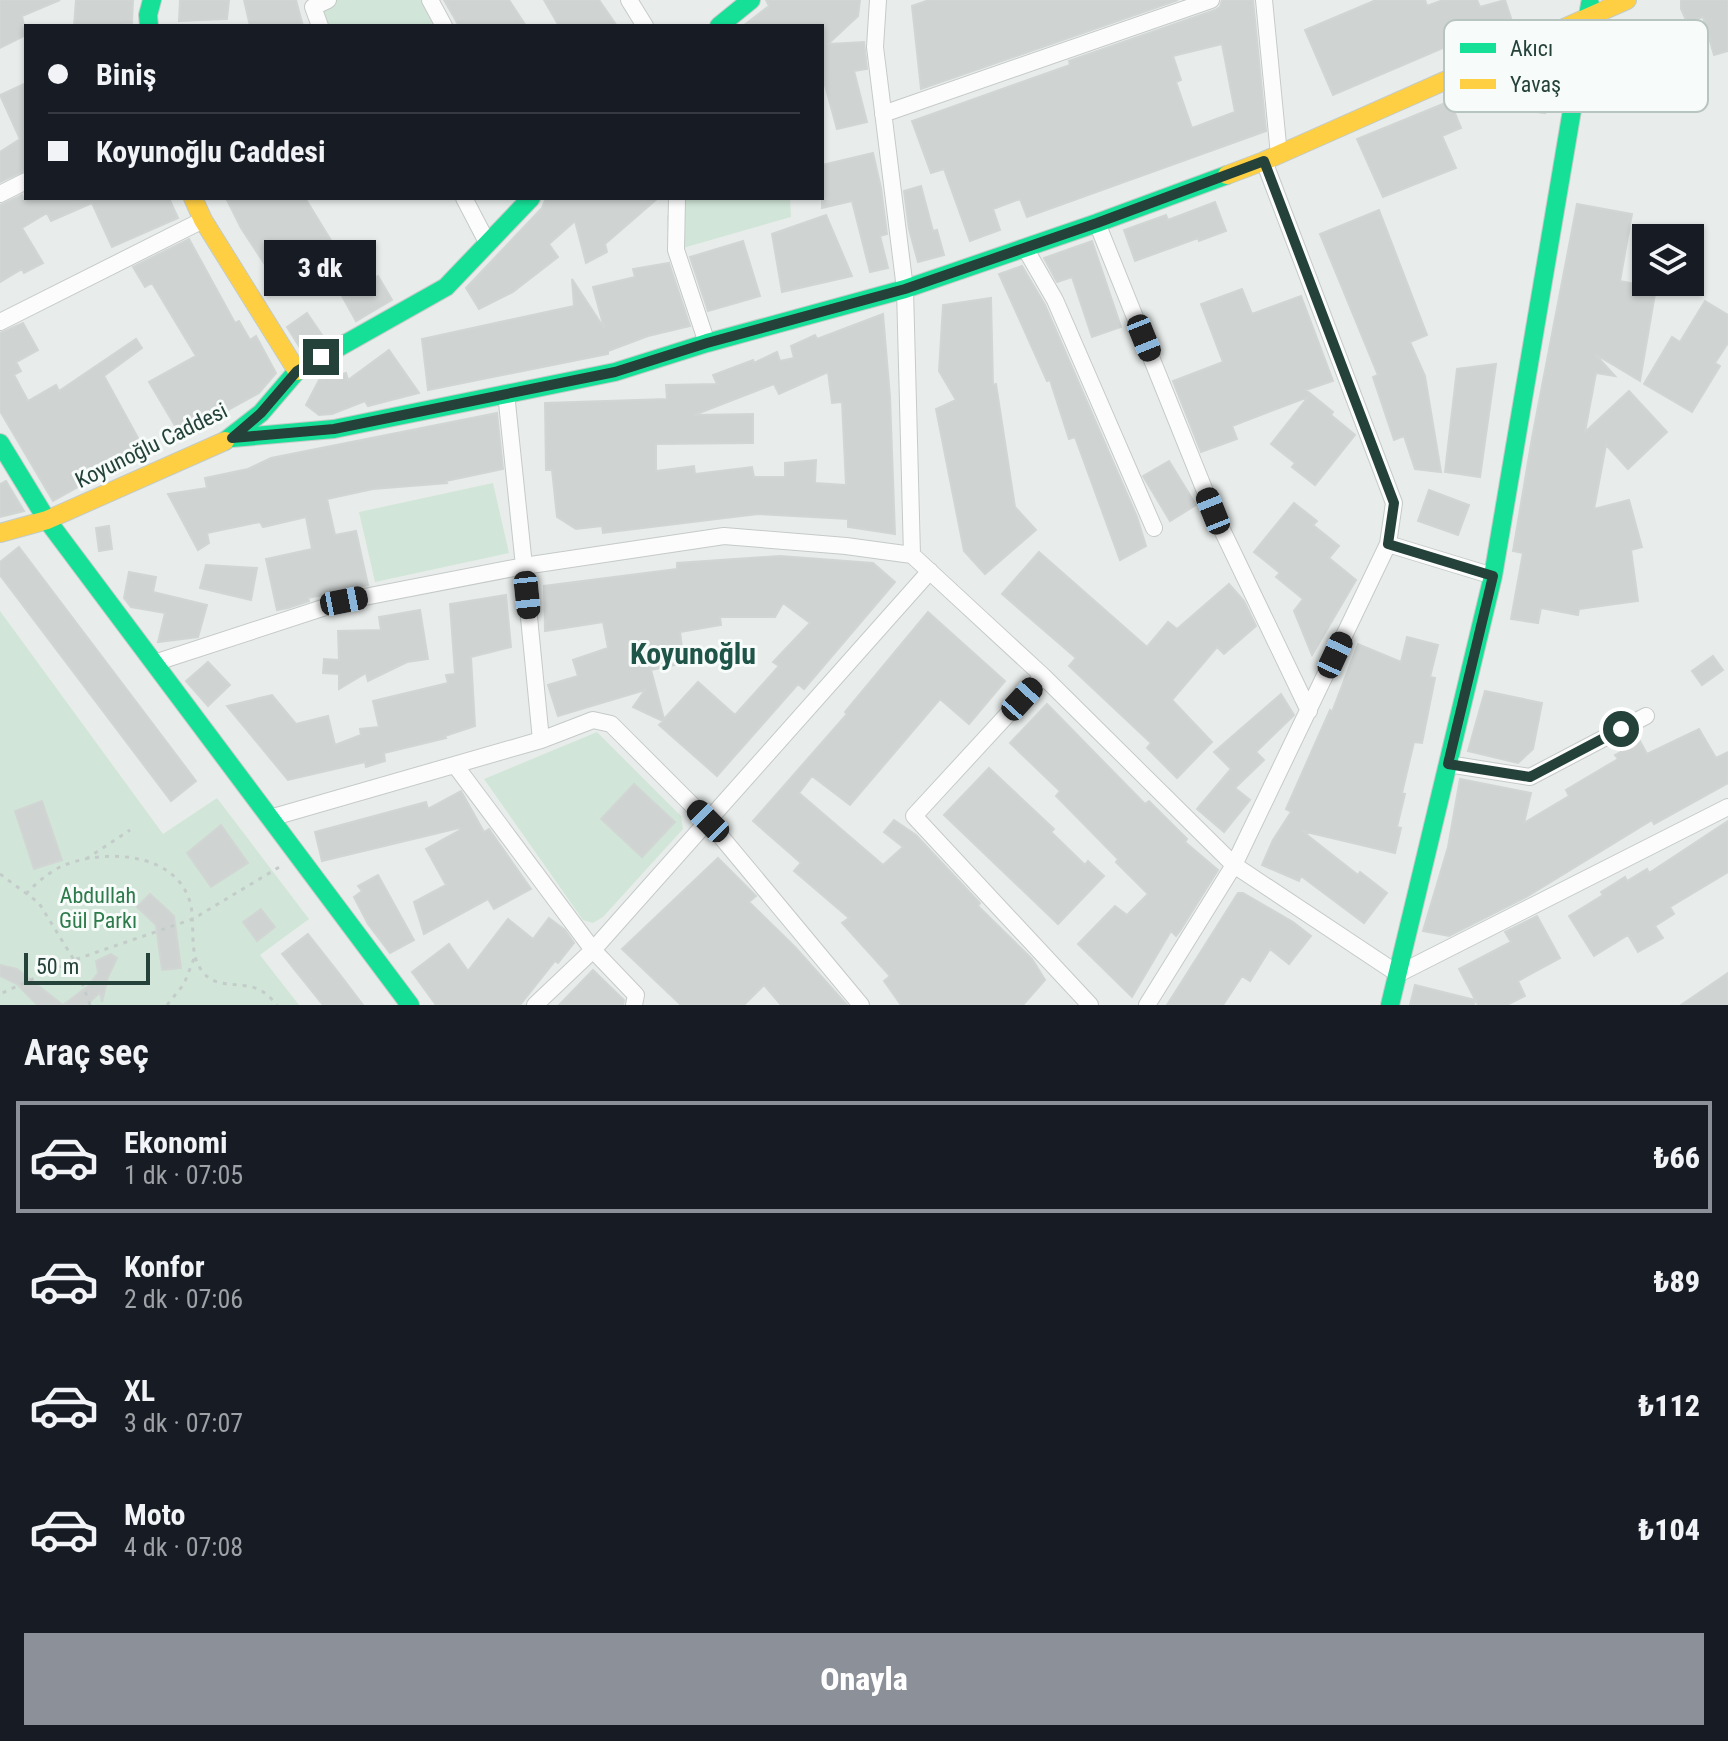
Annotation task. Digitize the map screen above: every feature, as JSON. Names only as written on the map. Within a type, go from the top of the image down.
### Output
[{"type":"street","points":[[149,24],[152,0]]},
{"type":"street","points":[[319,24],[313,7],[328,0]]},
{"type":"street","points":[[430,0],[443,24]]},
{"type":"street","points":[[629,0],[644,24]]},
{"type":"street","points":[[721,24],[751,0]]},
{"type":"street","points":[[883,114],[1210,0]]},
{"type":"street","points":[[1147,1005],[1234,865],[1388,544],[1394,503],[1272,158],[1264,0]]},
{"type":"street","points":[[1565,20],[1590,8],[1627,0]]},
{"type":"street","points":[[882,1],[875,47],[905,289],[912,555]]},
{"type":"street","points":[[232,438],[334,429],[615,372],[707,343],[905,289],[1272,158],[1444,77]]},
{"type":"street","points":[[1390,1005],[1493,576],[1572,112]]},
{"type":"street","points":[[0,194],[24,182]]},
{"type":"street","points":[[194,200],[203,220],[297,371]]},
{"type":"street","points":[[465,200],[488,244]]},
{"type":"street","name":"Koyunoğlu Caddesi","points":[[0,533],[47,520],[232,438],[261,413],[297,371],[446,287],[529,200]]},
{"type":"street","points":[[677,200],[676,250],[707,343]]},
{"type":"street","points":[[0,322],[203,220]]},
{"type":"street","points":[[1097,223],[1213,511],[1309,711]]},
{"type":"street","points":[[1025,248],[1055,300],[1154,528]]},
{"type":"street","points":[[506,393],[541,740]]},
{"type":"street","points":[[0,443],[47,520],[410,1005]]},
{"type":"street","points":[[154,663],[344,601],[524,566],[724,536],[912,555],[1043,676],[1234,865],[1398,974]]},
{"type":"street","points":[[1388,544],[1493,576]]},
{"type":"street","points":[[535,1005],[593,950],[930,571]]},
{"type":"street","points":[[1043,676],[914,816],[1090,1005]]},
{"type":"street","points":[[1448,764],[1530,777],[1646,716]]},
{"type":"street","points":[[270,818],[541,740],[593,720],[611,724],[708,821],[861,1005]]},
{"type":"street","points":[[455,765],[593,950],[639,1002]]},
{"type":"street","points":[[1398,974],[1728,807]]},
{"type":"path","points":[[83,861],[130,830]]},
{"type":"path","points":[[0,994],[74,960],[193,919],[298,856]]},
{"type":"path","points":[[26,894],[60,867],[124,857],[149,860],[169,873],[185,889],[193,919],[195,956],[200,970],[213,980],[258,989],[277,1005]]},
{"type":"path","points":[[0,874],[39,903],[74,960],[90,1005]]},
{"type":"path","points":[[167,1005],[184,984],[195,956]]},
{"type":"green space","points":[[315,0],[436,0],[449,24],[313,24]]},
{"type":"green space","points":[[679,200],[790,200],[791,217],[669,252],[667,216]]},
{"type":"green space","points":[[493,483],[509,553],[375,582],[359,512]]},
{"type":"green space","name":"Abdullah Gül Parkı","points":[[0,611],[163,834],[217,798],[309,919],[260,955],[299,1005],[0,1005]]},
{"type":"green space","points":[[597,732],[681,816],[683,829],[603,917],[593,923],[583,920],[484,779]]},
{"type":"building","points":[[0,0],[60,0],[22,16],[24,36],[0,48]]},
{"type":"building","points":[[76,0],[133,0],[132,23],[74,24]]},
{"type":"building","points":[[180,0],[229,0],[227,19],[179,21]]},
{"type":"building","points":[[244,0],[296,0],[302,24],[250,24]]},
{"type":"building","points":[[444,0],[509,0],[525,24],[458,24]]},
{"type":"building","points":[[544,0],[599,0],[616,24],[558,24]]},
{"type":"building","points":[[766,0],[860,0],[858,16],[828,44],[864,42],[867,69],[854,71],[867,122],[837,129],[824,81],[824,24],[746,24],[769,6]]},
{"type":"building","points":[[929,0],[1178,0],[921,89],[912,6]]},
{"type":"building","points":[[1222,0],[1253,0],[1266,131],[1027,217],[1020,199],[993,209],[1000,230],[970,241],[944,169],[931,173],[912,121],[1220,7]],"holes":[[[1222,44],[1235,112],[1192,128],[1176,82],[1181,80],[1173,56]]]},
{"type":"building","points":[[1376,0],[1425,0],[1427,6],[1443,0],[1477,0],[1480,7],[1505,0],[1512,20],[1444,20],[1444,48],[1333,95],[1305,30]]},
{"type":"building","points":[[1681,0],[1728,0],[1728,51],[1714,55],[1708,34],[1708,20],[1703,17],[1686,20]]},
{"type":"building","points":[[24,84],[24,171],[0,182],[0,152],[20,139],[0,95]]},
{"type":"building","points":[[1444,103],[1444,112],[1454,112],[1461,128],[1442,136],[1456,168],[1383,197],[1357,139]]},
{"type":"building","points":[[873,153],[887,234],[880,236],[888,268],[870,272],[852,201],[822,208],[824,165]]},
{"type":"building","points":[[921,186],[933,231],[937,230],[944,255],[918,262],[909,229],[904,191]]},
{"type":"building","points":[[22,195],[24,200],[170,200],[178,218],[112,247],[92,203],[51,221],[47,213],[22,228],[43,263],[24,273],[22,269],[0,282],[0,205]]},
{"type":"building","points":[[227,200],[306,200],[335,247],[277,283],[241,228]]},
{"type":"building","points":[[545,200],[656,200],[605,244],[607,252],[586,263],[575,221],[549,244],[558,257],[513,292],[479,309],[466,288],[542,208]]},
{"type":"building","points":[[1215,202],[1226,231],[1135,261],[1124,230],[1166,215],[1168,220]]},
{"type":"building","points":[[1577,204],[1632,214],[1620,281],[1632,283],[1632,296],[1655,296],[1640,381],[1595,354],[1615,376],[1596,373],[1585,432],[1629,391],[1667,432],[1628,469],[1606,445],[1594,509],[1629,500],[1642,547],[1631,550],[1638,601],[1579,609],[1578,615],[1541,608],[1538,623],[1511,619],[1523,553],[1513,551]]},
{"type":"building","points":[[1379,210],[1427,335],[1410,342],[1425,376],[1441,472],[1415,469],[1404,436],[1394,440],[1373,377],[1378,375],[1320,234]]},
{"type":"building","points":[[826,215],[852,276],[782,292],[772,234]]},
{"type":"building","points":[[189,239],[235,323],[239,321],[250,340],[256,336],[276,373],[259,393],[181,436],[149,382],[196,356],[152,283],[145,287],[133,267]]},
{"type":"building","points":[[743,241],[760,296],[708,311],[690,257]]},
{"type":"building","points":[[1092,241],[1121,327],[1092,337],[1072,277],[1057,282],[1044,258]]},
{"type":"building","points":[[669,263],[690,326],[648,336],[608,351],[608,354],[428,390],[422,339],[574,306],[572,279],[604,328],[593,287],[635,277],[633,269]]},
{"type":"building","points":[[1022,266],[1045,305],[1137,517],[1146,546],[1120,560],[1075,437],[1069,439],[1050,380],[1047,381],[999,274]]},
{"type":"building","points":[[378,276],[392,300],[356,321],[342,296]]},
{"type":"building","points":[[1242,289],[1252,314],[1301,296],[1333,381],[1306,390],[1355,435],[1315,485],[1292,467],[1295,463],[1271,444],[1308,397],[1232,426],[1237,439],[1201,452],[1173,381],[1223,362],[1201,304]]},
{"type":"building","points":[[991,298],[993,385],[996,384],[1015,507],[1036,530],[985,574],[964,551],[936,409],[956,400],[939,371],[943,305]]},
{"type":"building","points":[[1705,301],[1728,315],[1728,343],[1715,363],[1720,366],[1692,412],[1644,384],[1672,337],[1680,342]]},
{"type":"building","points":[[307,313],[324,338],[302,351],[287,327]]},
{"type":"building","points":[[883,314],[890,397],[895,534],[848,527],[848,519],[758,514],[603,533],[602,526],[576,529],[557,517],[552,470],[546,470],[545,403],[667,399],[666,385],[717,384],[713,375],[753,360],[754,363],[777,352],[780,361],[794,358],[791,346],[815,335],[817,339]],"holes":[[[828,372],[832,403],[842,402],[846,485],[815,483],[816,460],[785,463],[785,477],[754,477],[752,467],[695,474],[694,466],[656,471],[656,444],[753,443],[753,414],[694,415],[774,384],[779,394]]]},
{"type":"building","points":[[23,323],[38,350],[16,362],[21,371],[14,375],[28,401],[56,385],[59,391],[136,339],[142,348],[104,376],[143,447],[108,465],[110,469],[53,501],[0,411],[0,333]]},
{"type":"building","points":[[389,350],[419,393],[368,406],[365,401],[332,414],[319,415],[306,405],[319,380],[346,373],[348,380]]},
{"type":"building","points":[[1496,364],[1480,477],[1445,472],[1457,369]]},
{"type":"building","points":[[497,413],[503,469],[447,483],[373,489],[327,499],[335,535],[356,531],[368,585],[308,598],[309,601],[288,608],[277,610],[266,559],[312,549],[306,517],[263,527],[260,522],[207,533],[209,543],[198,550],[168,494],[207,488],[205,478],[248,469],[271,458]]},
{"type":"building","points":[[1169,461],[1196,505],[1170,521],[1143,476]]},
{"type":"building","points":[[6,481],[24,511],[0,517],[0,484]]},
{"type":"building","points":[[1429,490],[1469,505],[1458,535],[1418,521]]},
{"type":"building","points":[[1294,503],[1317,521],[1313,525],[1339,546],[1329,558],[1356,580],[1312,655],[1294,611],[1303,599],[1276,577],[1280,573],[1254,552]]},
{"type":"building","points":[[109,526],[112,549],[99,551],[96,528]]},
{"type":"building","points":[[19,547],[196,781],[171,801],[0,575],[0,562]]},
{"type":"building","points":[[1039,552],[1147,647],[1168,622],[1177,629],[1229,584],[1244,601],[1256,626],[1224,654],[1217,647],[1172,700],[1212,742],[1177,778],[1147,748],[1151,743],[1069,666],[1076,658],[1002,594]]},
{"type":"building","points":[[780,556],[873,563],[895,582],[804,689],[798,684],[717,776],[659,725],[663,721],[633,707],[645,690],[558,716],[548,685],[578,676],[573,660],[608,648],[603,622],[545,631],[544,586],[677,569],[677,563]],"holes":[[[783,603],[810,623],[773,662],[779,666],[735,715],[698,682],[664,719],[651,670],[684,663],[680,632],[721,625],[720,617],[775,617]]]},
{"type":"building","points":[[206,565],[257,568],[251,600],[200,588]]},
{"type":"building","points":[[129,572],[156,577],[153,592],[207,605],[198,637],[158,642],[165,613],[131,607],[124,598]]},
{"type":"building","points":[[506,595],[511,647],[471,657],[475,726],[446,738],[384,753],[385,761],[366,767],[365,762],[288,780],[227,706],[272,695],[296,724],[328,716],[335,745],[361,735],[360,729],[379,727],[373,701],[448,683],[446,675],[455,674],[450,604]]},
{"type":"building","points":[[420,610],[428,659],[407,662],[368,681],[366,673],[339,689],[339,674],[323,673],[324,659],[339,660],[338,631],[381,630],[379,617]]},
{"type":"building","points":[[928,612],[1005,681],[969,724],[940,699],[850,805],[812,776],[799,793],[883,865],[903,847],[884,832],[894,820],[916,835],[980,903],[978,906],[1032,959],[1045,980],[1023,1005],[901,1005],[884,981],[890,976],[842,923],[849,918],[794,871],[801,863],[753,821],[847,714],[845,712]]},
{"type":"building","points":[[1407,637],[1438,645],[1430,677],[1435,678],[1422,743],[1414,742],[1402,793],[1405,794],[1395,853],[1302,831],[1358,875],[1360,872],[1387,893],[1364,923],[1301,876],[1299,881],[1262,865],[1291,812],[1286,809],[1330,710],[1332,712],[1358,644],[1401,662]]},
{"type":"building","points":[[1713,656],[1723,670],[1702,685],[1692,671]]},
{"type":"building","points":[[208,662],[230,685],[208,706],[186,681]]},
{"type":"building","points":[[1485,691],[1542,703],[1533,749],[1518,763],[1468,751]]},
{"type":"building","points":[[1281,694],[1294,715],[1256,752],[1264,760],[1235,788],[1250,800],[1224,832],[1197,809],[1231,769],[1214,752]]},
{"type":"building","points":[[1047,704],[1145,804],[1149,801],[1187,839],[1185,842],[1218,870],[1180,931],[1176,936],[1171,931],[1132,997],[1078,944],[1115,906],[1127,915],[1148,894],[1056,796],[1060,791],[1010,743]]},
{"type":"building","points":[[1699,729],[1716,758],[1728,752],[1728,783],[1654,824],[1652,820],[1528,896],[1449,936],[1423,931],[1448,847],[1460,779],[1531,793],[1524,823],[1569,796],[1566,790],[1618,759],[1615,755],[1640,741],[1647,754]]},
{"type":"building","points":[[989,768],[1054,829],[1051,832],[1085,865],[1088,861],[1104,876],[1058,924],[944,815]]},
{"type":"building","points":[[634,784],[675,822],[642,857],[601,819]]},
{"type":"building","points":[[461,791],[484,832],[489,829],[531,889],[494,909],[488,899],[424,934],[414,902],[446,885],[426,849],[459,828],[322,861],[315,832],[426,802],[428,809]]},
{"type":"building","points":[[42,801],[62,860],[34,869],[15,811]]},
{"type":"building","points":[[1728,821],[1728,872],[1670,907],[1674,914],[1655,926],[1663,938],[1638,952],[1628,935],[1594,956],[1569,916],[1625,877],[1627,881],[1647,869],[1649,873]]},
{"type":"building","points":[[221,825],[248,863],[211,887],[187,853]]},
{"type":"building","points":[[718,858],[756,896],[749,902],[847,1005],[781,1005],[764,985],[744,1005],[681,1005],[622,949]]},
{"type":"building","points":[[378,875],[414,940],[390,953],[368,924],[354,897],[362,891],[358,886]]},
{"type":"building","points":[[1238,893],[1293,922],[1311,936],[1289,964],[1270,949],[1250,981],[1242,976],[1223,1005],[1167,1005]]},
{"type":"building","points":[[150,894],[174,916],[181,968],[162,970],[156,925],[137,907]]},
{"type":"building","points":[[261,909],[275,927],[257,941],[243,922]]},
{"type":"building","points":[[1537,916],[1560,958],[1518,981],[1525,996],[1507,1005],[1478,1005],[1459,969],[1511,942],[1505,932]]},
{"type":"building","points":[[549,918],[565,930],[574,943],[558,963],[555,961],[520,1005],[436,1005],[412,972],[449,944],[468,971],[508,919],[533,939]]},
{"type":"building","points":[[308,934],[363,1005],[323,1005],[282,954]]},
{"type":"building","points":[[111,954],[117,958],[102,1002],[100,992],[87,1005],[63,1005],[88,986],[98,973],[96,961]]},
{"type":"building","points":[[0,965],[17,969],[63,1005],[37,1005],[17,984],[0,976]]},
{"type":"building","points":[[593,970],[624,1000],[623,1005],[559,1005]]},
{"type":"building","points":[[1728,973],[1728,1005],[1681,1005]]},
{"type":"building","points":[[1415,985],[1475,1000],[1474,1005],[1410,1005]]},
{"type":"traffic: fast","points":[[149,24],[152,0]]},
{"type":"traffic: fast","points":[[721,24],[751,0]]},
{"type":"traffic: fast","points":[[1587,20],[1590,4]]},
{"type":"traffic: fast","points":[[1390,1005],[1493,576],[1572,112]]},
{"type":"traffic: fast","points":[[232,438],[334,429],[615,372],[707,343],[905,289],[1227,175]]},
{"type":"traffic: fast","points":[[225,441],[261,413],[297,371],[446,287],[529,200]]},
{"type":"traffic: fast","points":[[0,443],[47,520],[410,1005]]},
{"type":"traffic: slow","points":[[1582,20],[1627,0]]},
{"type":"traffic: slow","points":[[1227,175],[1444,81]]},
{"type":"traffic: slow","points":[[194,200],[203,220],[297,371]]},
{"type":"traffic: slow","points":[[0,533],[47,520],[225,441]]},
{"type":"district","name":"Koyunoğlu","points":[[693,654]]},
{"type":"route","points":[[321,357],[297,371],[261,413],[232,438],[334,429],[615,372],[707,343],[905,289],[1264,161],[1394,503],[1388,544],[1493,576],[1448,764],[1530,777],[1621,729]]}]
